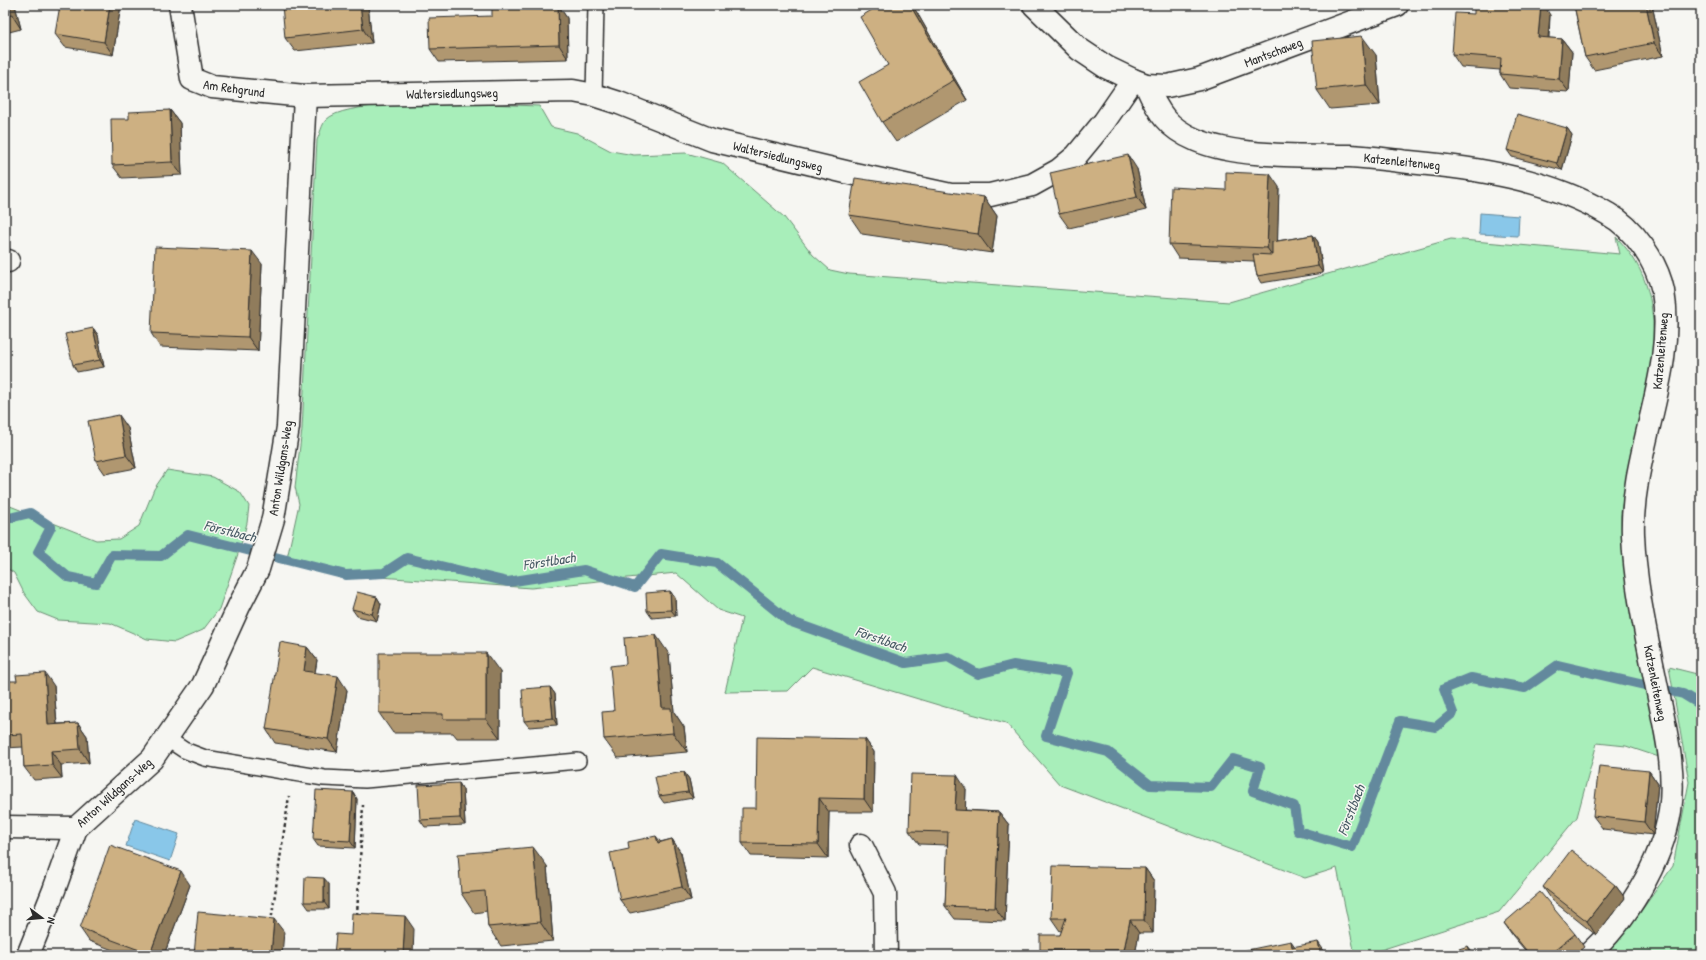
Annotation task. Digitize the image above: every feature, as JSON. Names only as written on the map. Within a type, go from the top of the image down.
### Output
[{"type":"street","name":"Am Rehgrund","points":[[180,5],[192,79],[212,87],[305,96]]},
{"type":"street","points":[[1034,5],[1079,49],[1106,67],[1140,82]]},
{"type":"street","name":"Mantschaweg","points":[[1140,82],[1167,86],[1199,79],[1397,5]]},
{"type":"street","name":"Waltersiedlungsweg","points":[[305,96],[551,90],[573,91],[594,95],[643,112],[712,140],[854,174],[951,195],[990,195],[1032,185],[1059,170],[1076,156],[1140,82]]},
{"type":"street","name":"Katzenleitenweg","points":[[1140,82],[1162,116],[1173,127],[1197,141],[1240,152],[1356,156],[1438,164],[1489,172],[1532,183],[1576,197],[1612,215],[1635,236],[1652,262],[1663,290],[1665,310],[1662,362],[1657,393],[1637,478],[1633,508],[1635,559],[1641,610],[1664,719],[1670,770],[1670,808],[1667,826],[1648,875],[1617,924],[1588,955]]},
{"type":"street","name":"Anton Wildgans-Weg","points":[[5,827],[76,828],[152,759],[203,686],[239,606],[258,569],[273,519],[288,427],[305,96]]},
{"type":"street","points":[[28,955],[54,890],[76,828]]},
{"type":"street","points":[[861,845],[885,893],[886,955]]},
{"type":"lane","points":[[594,95],[596,5]]},
{"type":"lane","points":[[166,738],[184,750],[205,758],[324,778],[364,780],[578,761]]},
{"type":"path","points":[[271,923],[292,773]]},
{"type":"path","points":[[357,918],[364,780]]},
{"type":"green space","points":[[459,103],[539,106],[551,127],[577,133],[611,151],[634,155],[686,153],[722,163],[784,217],[813,255],[830,270],[849,274],[1229,302],[1451,239],[1620,254],[1616,237],[1636,263],[1648,291],[1653,321],[1652,352],[1648,384],[1621,516],[1626,577],[1635,638],[1662,758],[1626,746],[1597,743],[1577,817],[1499,912],[1365,955],[1355,955],[1337,868],[1305,878],[1060,785],[1006,723],[945,707],[812,667],[788,691],[725,692],[742,618],[718,610],[676,573],[531,588],[380,577],[296,566],[286,563],[299,504],[295,487],[302,429],[317,140],[326,120],[336,114],[351,109],[389,105]]},
{"type":"green space","points":[[167,470],[213,477],[240,492],[249,506],[247,523],[240,548],[219,609],[203,630],[175,642],[147,639],[110,623],[58,620],[38,612],[24,593],[14,573],[5,567],[5,504],[96,540],[119,539],[139,526],[154,489]]},
{"type":"green space","points":[[1669,667],[1701,675],[1701,955],[1601,955],[1639,914],[1673,866],[1689,782]]},
{"type":"water","points":[[1480,213],[1519,216],[1518,236],[1479,234]]},
{"type":"water","points":[[135,819],[179,834],[170,861],[126,846]]},
{"type":"building","points":[[5,5],[9,5],[12,15],[5,17]]},
{"type":"building","points":[[60,5],[110,5],[104,42],[55,34]]},
{"type":"building","points":[[282,5],[360,5],[363,29],[285,38]]},
{"type":"building","points":[[492,5],[558,5],[559,45],[430,49],[429,18],[492,16]]},
{"type":"building","points":[[880,5],[910,5],[954,80],[882,122],[859,82],[888,65],[860,17]]},
{"type":"building","points":[[1474,5],[1503,7],[1504,5],[1541,5],[1538,37],[1562,39],[1559,79],[1500,74],[1501,58],[1452,54],[1455,13],[1474,14]]},
{"type":"building","points":[[1574,5],[1646,5],[1654,43],[1585,57]]},
{"type":"building","points":[[1362,36],[1366,85],[1317,90],[1312,41]]},
{"type":"building","points":[[170,110],[172,162],[112,165],[111,119],[129,119],[129,112]]},
{"type":"building","points":[[1517,114],[1567,128],[1557,163],[1507,150]]},
{"type":"building","points":[[1128,155],[1137,197],[1059,214],[1050,173]]},
{"type":"building","points":[[1226,172],[1270,174],[1267,248],[1169,244],[1171,187],[1226,190]]},
{"type":"building","points":[[855,178],[984,197],[978,234],[849,215]]},
{"type":"building","points":[[1313,235],[1318,266],[1257,276],[1253,254],[1272,255],[1272,242]]},
{"type":"building","points":[[155,247],[252,251],[248,337],[151,333]]},
{"type":"building","points":[[93,328],[100,360],[73,365],[65,334]]},
{"type":"building","points":[[119,415],[126,455],[96,461],[88,421]]},
{"type":"building","points":[[670,591],[671,610],[647,611],[646,593]]},
{"type":"building","points":[[357,592],[377,597],[372,614],[352,609]]},
{"type":"building","points":[[656,635],[662,708],[671,708],[673,733],[604,739],[602,712],[614,711],[610,666],[626,664],[624,638]]},
{"type":"building","points":[[280,642],[307,647],[304,671],[338,676],[328,739],[266,729]]},
{"type":"building","points":[[379,653],[486,653],[486,719],[443,719],[443,714],[379,713]]},
{"type":"building","points":[[45,673],[48,725],[78,723],[80,749],[51,751],[52,765],[24,767],[22,734],[5,735],[5,681],[17,681],[16,675]]},
{"type":"building","points":[[550,687],[553,718],[524,721],[522,689]]},
{"type":"building","points":[[757,737],[865,739],[864,799],[819,798],[818,844],[742,843],[742,808],[756,808]]},
{"type":"building","points":[[1599,766],[1649,771],[1644,822],[1593,816]]},
{"type":"building","points":[[684,772],[688,792],[659,796],[655,777]]},
{"type":"building","points":[[911,774],[957,775],[955,810],[999,812],[995,908],[945,906],[948,832],[909,831]]},
{"type":"building","points":[[459,783],[460,818],[420,820],[418,785]]},
{"type":"building","points":[[316,790],[353,792],[350,841],[313,839]]},
{"type":"building","points":[[656,836],[658,843],[672,839],[682,887],[620,900],[610,853],[629,849],[628,842]]},
{"type":"building","points":[[110,845],[181,871],[150,954],[80,928]]},
{"type":"building","points":[[533,847],[540,922],[488,927],[485,891],[461,893],[458,854]]},
{"type":"building","points":[[1571,850],[1615,885],[1587,921],[1543,887]]},
{"type":"building","points":[[1053,866],[1145,868],[1144,920],[1130,920],[1124,950],[1040,950],[1040,935],[1060,935],[1066,918],[1051,918]]},
{"type":"building","points":[[305,877],[324,878],[324,902],[304,902]]},
{"type":"building","points":[[1540,892],[1575,934],[1549,955],[1530,955],[1504,923]]},
{"type":"building","points":[[198,912],[274,919],[271,955],[194,955]]},
{"type":"building","points":[[352,913],[405,916],[403,955],[334,955],[336,934],[351,935]]},
{"type":"building","points":[[1291,941],[1292,947],[1318,942],[1321,955],[1223,955]]},
{"type":"building","points":[[1468,946],[1471,955],[1441,955]]},
{"type":"waterway","name":"Förstlbach","points":[[5,519],[30,513],[51,527],[38,552],[68,577],[96,583],[112,555],[161,556],[188,535],[346,575],[384,573],[407,558],[508,582],[584,570],[635,587],[661,554],[717,563],[789,621],[906,663],[948,657],[978,674],[1013,665],[1067,673],[1046,736],[1108,752],[1150,785],[1211,787],[1233,759],[1260,767],[1253,791],[1294,806],[1298,831],[1352,847],[1400,721],[1436,727],[1453,713],[1444,689],[1471,678],[1525,688],[1558,665],[1683,694],[1701,705]]}]
